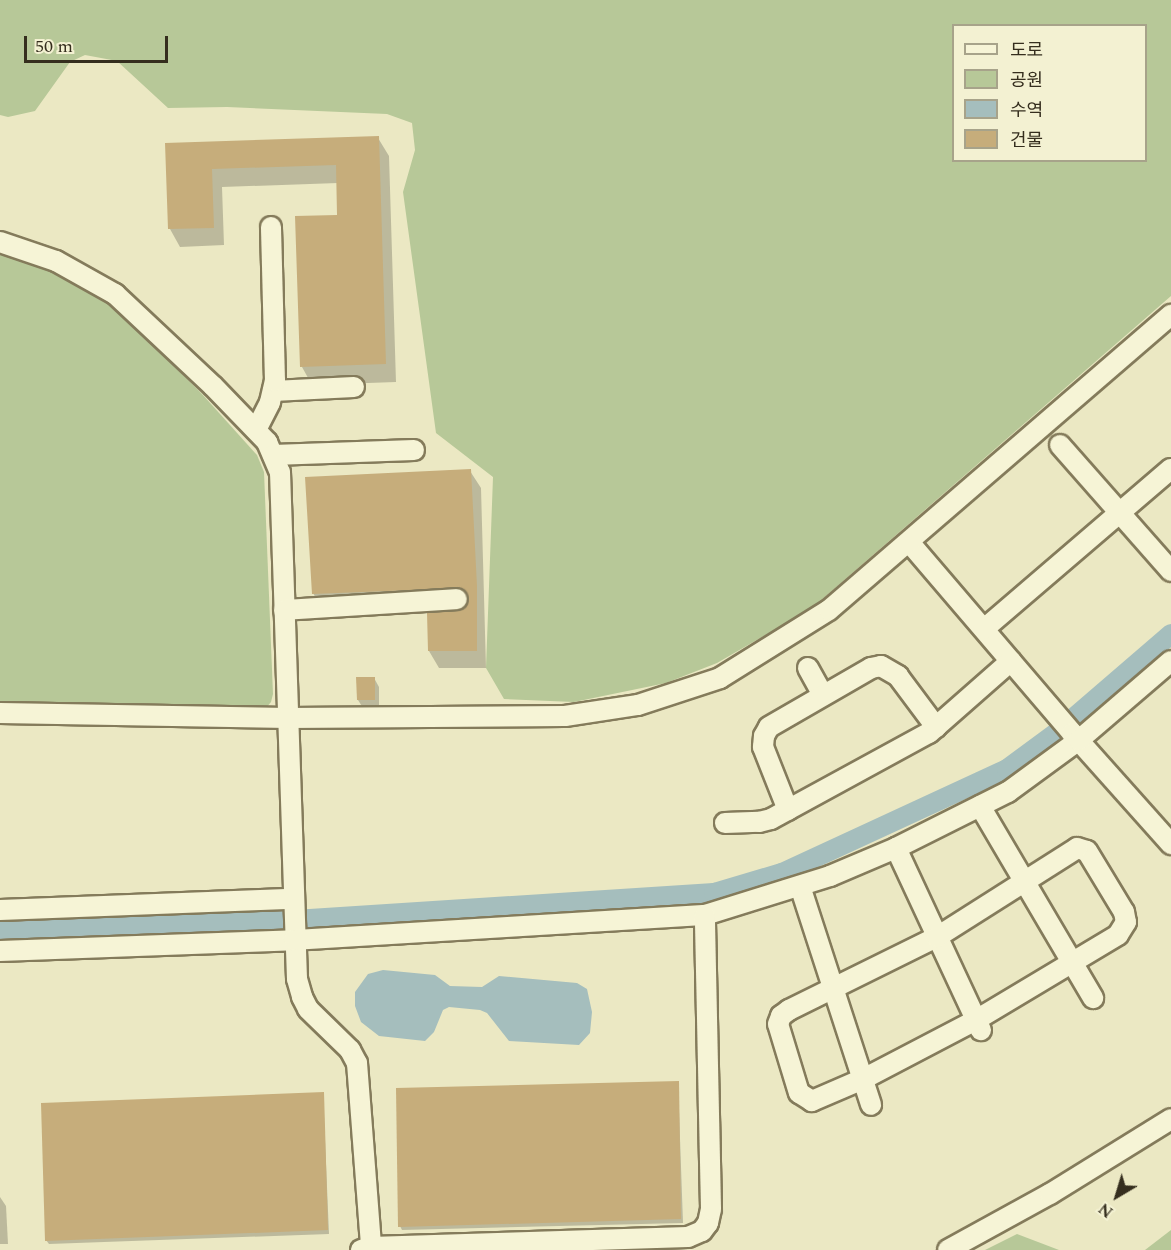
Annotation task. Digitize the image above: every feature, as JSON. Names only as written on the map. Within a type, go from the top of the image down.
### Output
[{"type":"street","points":[[256,430],[270,402],[275,381],[271,227]]},
{"type":"street","points":[[0,242],[56,261],[115,294],[256,430],[267,442],[280,472],[294,920],[302,997],[308,1009],[351,1050],[357,1063],[366,1248],[688,1237],[702,1230],[708,1223],[711,1209],[705,915]]},
{"type":"street","points":[[0,713],[288,718],[565,716],[638,705],[720,678],[829,610],[1171,315]]},
{"type":"street","points":[[273,391],[354,387]]},
{"type":"street","points":[[1060,445],[1171,571]]},
{"type":"street","points":[[273,455],[414,450]]},
{"type":"street","points":[[984,629],[1171,469]]},
{"type":"street","points":[[909,542],[1075,737],[1167,833]]},
{"type":"street","points":[[284,610],[457,599]]},
{"type":"street","points":[[725,823],[759,822],[788,810],[936,727],[1011,661]]},
{"type":"street","points":[[0,910],[294,920],[705,915],[800,886],[896,848],[1008,792],[1171,661]]},
{"type":"street","points":[[788,810],[763,747],[764,736],[774,722],[871,668],[881,666],[898,676],[936,727]]},
{"type":"street","points":[[808,668],[823,695]]},
{"type":"street","points":[[980,806],[1093,998]]},
{"type":"street","points":[[896,848],[979,1026]]},
{"type":"street","points":[[1077,848],[1082,848],[1124,912],[1126,922],[1124,929],[979,1026],[812,1101],[799,1093],[778,1024],[781,1016],[938,937],[1025,882],[1077,848]]},
{"type":"street","points":[[800,886],[871,1105]]},
{"type":"street","points":[[0,951],[294,920]]},
{"type":"street","points":[[948,1250],[1050,1194],[1171,1119]]},
{"type":"green space","points":[[0,0],[1171,0],[1171,296],[812,608],[717,663],[666,683],[574,702],[504,699],[486,668],[493,477],[436,433],[403,192],[415,150],[412,123],[387,114],[227,107],[168,108],[117,61],[85,55],[70,62],[35,111],[8,117],[0,115]]},
{"type":"green space","points":[[0,255],[40,266],[81,284],[115,306],[202,394],[257,455],[264,472],[273,694],[266,708],[0,704]]},
{"type":"green space","points":[[1171,1230],[1171,1250],[1145,1250]]},
{"type":"green space","points":[[1017,1234],[1059,1250],[985,1250]]},
{"type":"water","points":[[383,970],[435,975],[450,986],[482,987],[499,976],[577,983],[587,989],[592,1012],[590,1033],[579,1045],[509,1041],[487,1013],[480,1010],[449,1007],[443,1010],[434,1032],[425,1041],[379,1036],[361,1022],[355,1006],[355,992],[368,974]]},
{"type":"building","points":[[379,136],[386,364],[300,367],[295,216],[337,215],[336,165],[212,169],[214,228],[168,229],[165,143]]},
{"type":"building","points":[[471,469],[477,586],[477,651],[428,651],[427,613],[464,609],[469,598],[462,588],[312,594],[305,477]]},
{"type":"building","points":[[356,677],[375,677],[375,700],[357,700]]},
{"type":"building","points":[[679,1081],[681,1219],[398,1227],[396,1088]]},
{"type":"building","points":[[324,1092],[328,1230],[45,1241],[41,1103]]},
{"type":"waterway","points":[[0,931],[279,921],[714,893],[782,873],[1007,769],[1056,733],[1171,634]]}]
